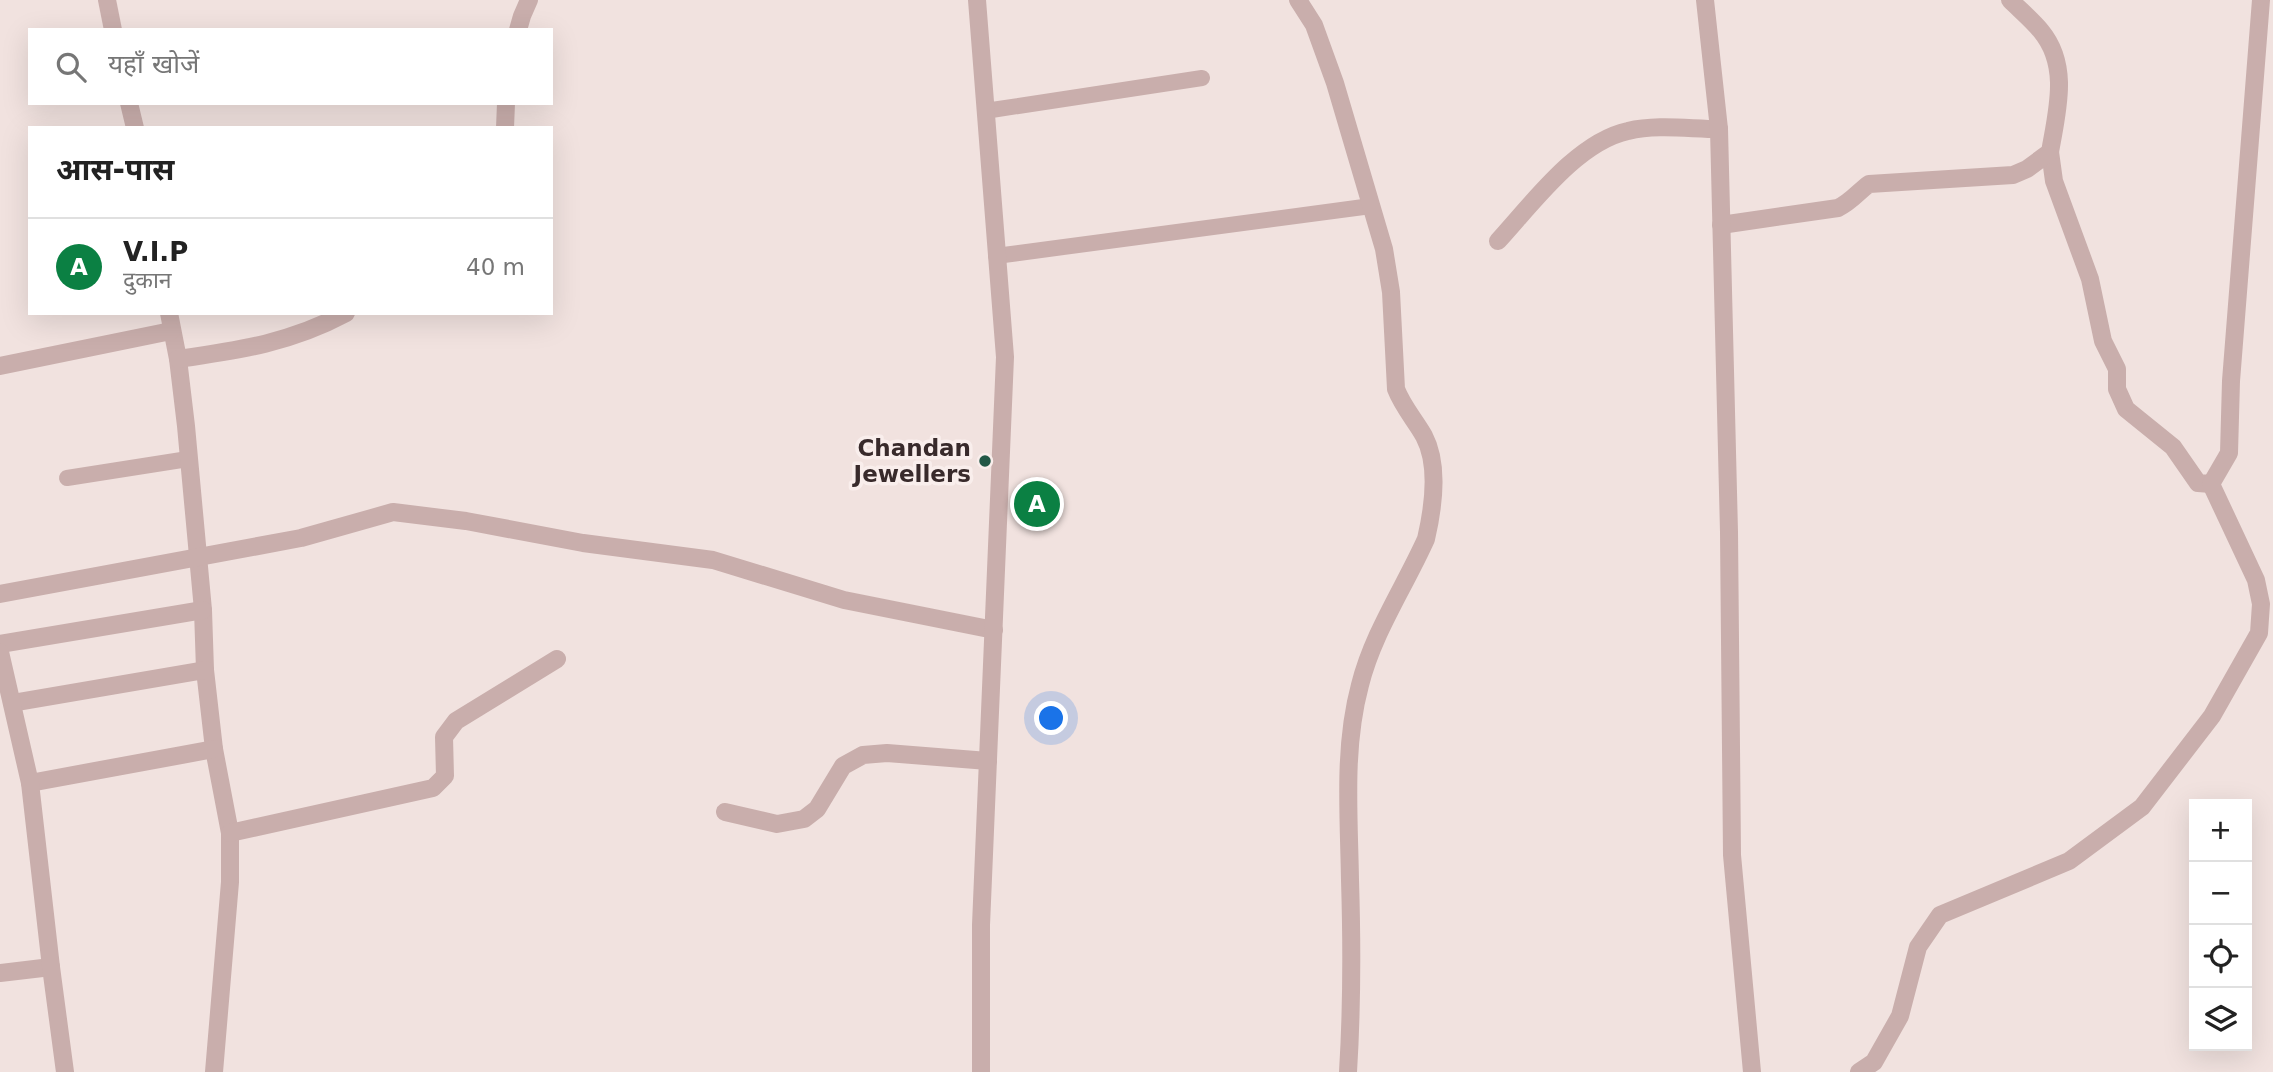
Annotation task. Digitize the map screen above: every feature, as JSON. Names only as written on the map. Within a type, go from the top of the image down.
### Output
[{"type":"street","points":[[107,0],[113,28]]},
{"type":"street","points":[[519,28],[529,0]]},
{"type":"street","points":[[977,0],[1004,358],[981,925],[981,1072]]},
{"type":"street","points":[[1298,0],[1314,25],[1335,83],[1384,249],[1391,292],[1396,389],[1402,403],[1425,437],[1433,476],[1426,539],[1377,637],[1360,684],[1350,731],[1348,786],[1351,1017],[1348,1072]]},
{"type":"street","points":[[1705,0],[1719,129],[1729,532],[1732,855],[1752,1072]]},
{"type":"street","points":[[2010,0],[2042,32],[2053,50],[2060,74],[2059,101],[2050,152],[2054,181],[2090,279],[2103,341],[2117,369],[2117,389],[2126,409],[2173,447],[2198,483],[2211,484]]},
{"type":"street","points":[[2211,484],[2229,453],[2231,381],[2265,55],[2261,0]]},
{"type":"street","points":[[130,105],[135,126]]},
{"type":"street","points":[[505,126],[506,105]]},
{"type":"street","points":[[1498,241],[1563,171],[1605,139],[1627,131],[1649,128],[1719,129]]},
{"type":"street","points":[[1721,225],[1838,208],[1849,203],[1869,184],[2013,175],[2027,169],[2050,152]]},
{"type":"street","points":[[178,359],[261,347],[317,329],[342,315]]},
{"type":"street","points":[[0,366],[170,322],[178,359],[214,749],[230,833],[230,882],[214,1072]]},
{"type":"street","points":[[1859,1072],[1874,1062],[1900,1016],[1918,947],[1940,915],[2069,861],[2141,807],[2212,716],[2266,638],[2256,579],[2211,484]]},
{"type":"street","points":[[0,594],[301,538],[393,512],[713,560],[845,600],[993,630]]},
{"type":"street","points":[[0,644],[203,610]]},
{"type":"street","points":[[0,652],[30,783],[65,1072]]},
{"type":"street","points":[[230,833],[433,789],[445,776],[444,737],[456,721],[557,659]]},
{"type":"street","points":[[12,703],[205,670]]},
{"type":"street","points":[[30,783],[214,749]]},
{"type":"street","points":[[725,812],[777,824],[804,819],[817,809],[843,766],[863,755],[887,753],[988,761]]},
{"type":"street","points":[[0,972],[51,967]]},
{"type":"lane","points":[[985,111],[1202,78]]},
{"type":"lane","points":[[996,256],[1371,206]]},
{"type":"lane","points":[[67,478],[188,458]]},
{"type":"place","name":"Chandan Jewellers","points":[[985,461]]},
{"type":"place","name":"V.I.P","points":[[1037,504]]}]
